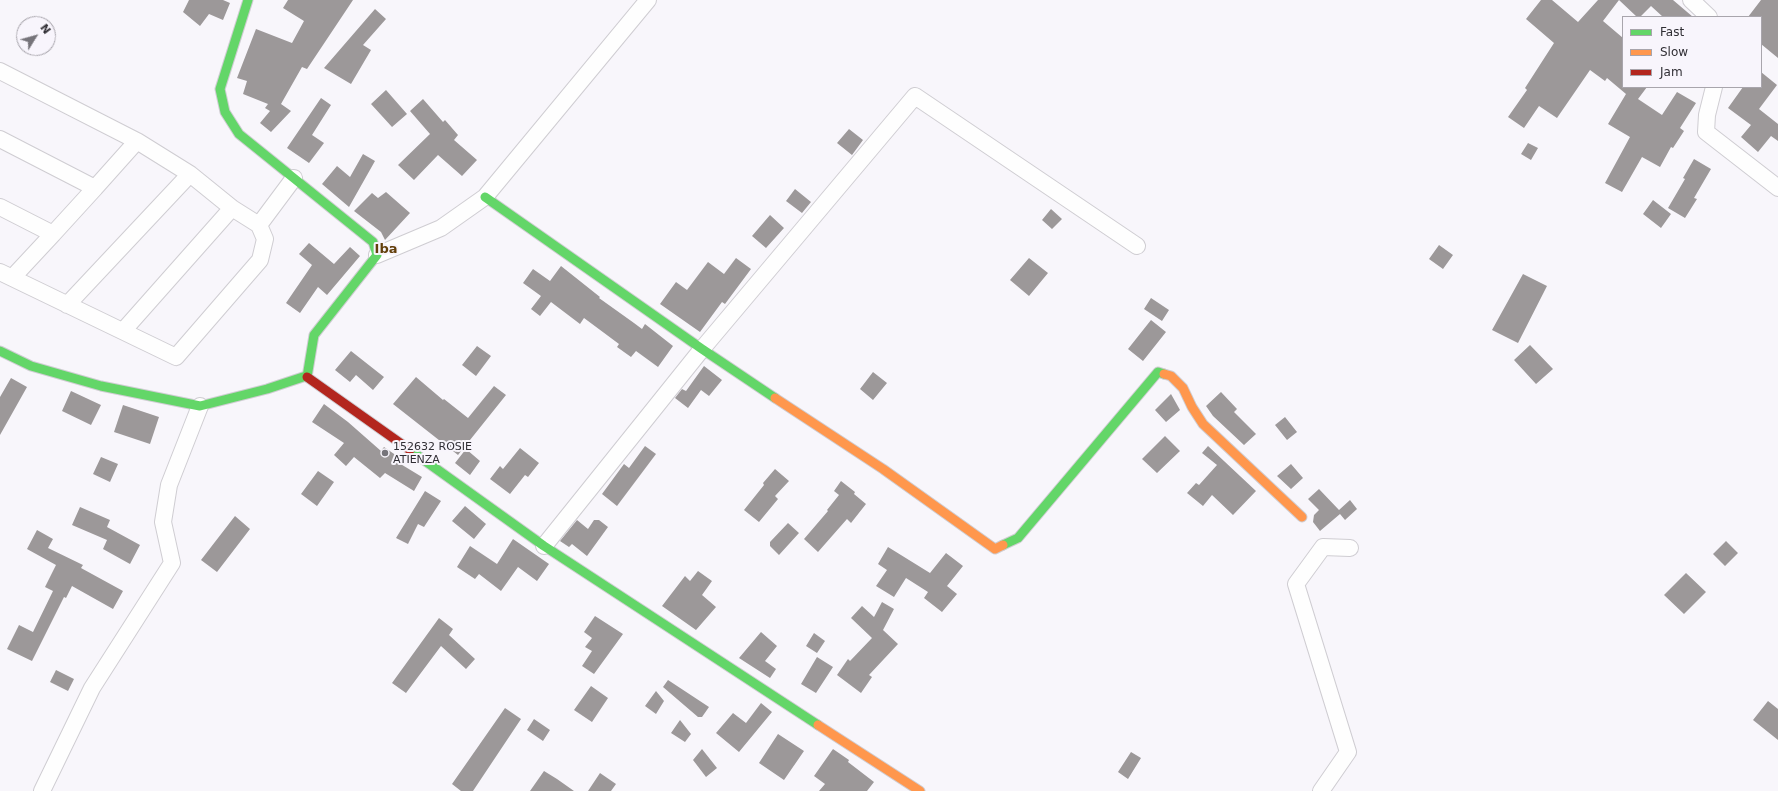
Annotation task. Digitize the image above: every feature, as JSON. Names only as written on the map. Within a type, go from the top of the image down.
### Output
[{"type":"street","points":[[248,0],[220,89],[225,112],[239,134],[373,242],[376,255]]},
{"type":"street","points":[[306,376],[314,335],[376,255],[440,228],[484,197],[648,0]]},
{"type":"street","points":[[1691,0],[1709,16]]},
{"type":"street","points":[[0,71],[137,141],[190,174],[232,208],[259,225],[264,239],[260,260],[176,357],[6,275],[53,234],[137,141]]},
{"type":"street","points":[[1714,88],[1707,115],[1706,132],[1778,188]]},
{"type":"street","points":[[544,546],[702,349],[914,96],[1136,246]]},
{"type":"street","points":[[0,139],[95,188]]},
{"type":"street","points":[[67,305],[190,174]]},
{"type":"street","points":[[259,225],[294,178]]},
{"type":"street","points":[[484,197],[702,349],[883,469],[995,549],[1018,538],[1158,372],[1171,376],[1183,388],[1192,407],[1203,424],[1302,517]]},
{"type":"street","points":[[0,207],[53,234]]},
{"type":"street","points":[[123,332],[232,208]]},
{"type":"street","points":[[0,352],[31,366],[101,386],[200,406],[267,389],[306,376]]},
{"type":"street","points":[[306,376],[544,546],[920,791]]},
{"type":"street","points":[[42,791],[92,688],[172,563],[163,522],[169,485],[200,406]]},
{"type":"street","points":[[1321,791],[1348,752],[1296,584],[1323,547],[1350,548]]},
{"type":"building","points":[[189,0],[223,0],[230,3],[223,20],[209,14],[200,26],[183,12]]},
{"type":"building","points":[[288,0],[353,0],[307,69],[302,67],[281,104],[291,111],[271,132],[260,123],[270,111],[265,108],[268,104],[243,94],[247,81],[237,78],[256,29],[292,43],[304,21],[283,8]]},
{"type":"building","points":[[1541,0],[1552,0],[1578,22],[1598,0],[1619,0],[1603,21],[1622,37],[1622,88],[1646,88],[1638,99],[1662,115],[1677,92],[1696,103],[1680,128],[1684,131],[1673,148],[1671,147],[1660,167],[1642,157],[1622,192],[1605,183],[1630,137],[1608,124],[1626,94],[1607,78],[1605,81],[1590,70],[1557,118],[1539,106],[1524,128],[1508,117],[1527,90],[1525,88],[1554,43],[1526,19]]},
{"type":"building","points":[[1619,0],[1673,0],[1692,16],[1662,16],[1651,6],[1641,16],[1636,16]]},
{"type":"building","points":[[1761,0],[1778,0],[1778,58],[1762,45],[1762,16],[1749,16]]},
{"type":"building","points":[[375,9],[386,19],[363,45],[371,50],[351,84],[324,68]]},
{"type":"building","points":[[1762,73],[1777,85],[1759,109],[1778,124],[1778,141],[1771,136],[1758,152],[1741,137],[1751,125],[1728,108],[1742,88],[1762,88]]},
{"type":"building","points":[[386,90],[407,114],[392,127],[371,104]]},
{"type":"building","points":[[321,98],[331,105],[312,135],[324,143],[309,163],[287,148]]},
{"type":"building","points":[[423,99],[443,122],[445,120],[458,135],[454,140],[477,160],[462,176],[438,155],[414,180],[398,165],[430,134],[410,111]]},
{"type":"building","points":[[849,129],[863,140],[852,155],[837,143]]},
{"type":"building","points":[[1528,143],[1538,148],[1531,160],[1521,154]]},
{"type":"building","points":[[363,154],[375,161],[349,207],[322,184],[337,166],[350,177]]},
{"type":"building","points":[[1694,159],[1711,169],[1694,198],[1697,199],[1685,218],[1668,208],[1685,179],[1683,178]]},
{"type":"building","points":[[795,189],[811,202],[802,213],[786,201]]},
{"type":"building","points":[[386,192],[410,213],[385,240],[381,232],[354,211],[372,193],[378,198]]},
{"type":"building","points":[[1653,200],[1671,214],[1661,228],[1643,214]]},
{"type":"building","points":[[1051,209],[1062,219],[1052,229],[1042,220]]},
{"type":"building","points":[[770,215],[784,228],[766,248],[752,236]]},
{"type":"building","points":[[309,243],[334,264],[350,247],[360,256],[327,295],[318,287],[300,313],[286,303],[312,265],[299,254]]},
{"type":"building","points":[[1439,245],[1453,255],[1443,269],[1429,259]]},
{"type":"building","points":[[736,258],[751,269],[725,304],[722,302],[700,332],[660,304],[676,282],[687,290],[708,262],[724,274]]},
{"type":"building","points":[[1029,258],[1048,273],[1029,296],[1010,280]]},
{"type":"building","points":[[561,266],[600,297],[599,298],[642,329],[645,324],[673,346],[658,367],[636,351],[631,357],[617,347],[619,344],[584,318],[580,324],[551,302],[540,316],[531,309],[541,296],[523,283],[533,269],[550,281]]},
{"type":"building","points":[[1523,274],[1547,286],[1518,343],[1492,330]]},
{"type":"building","points":[[1151,298],[1169,310],[1162,321],[1144,309]]},
{"type":"building","points":[[1151,320],[1166,332],[1143,361],[1128,349]]},
{"type":"building","points":[[1530,345],[1553,369],[1536,384],[1514,360]]},
{"type":"building","points":[[477,346],[491,356],[476,376],[462,365]]},
{"type":"building","points":[[351,351],[384,377],[373,390],[356,375],[350,382],[335,370]]},
{"type":"building","points":[[704,366],[722,380],[709,396],[701,390],[688,408],[675,398],[682,389],[686,391]]},
{"type":"building","points":[[873,372],[887,383],[873,400],[860,389]]},
{"type":"building","points":[[416,377],[443,400],[444,399],[468,418],[494,386],[506,395],[458,455],[393,404]]},
{"type":"building","points":[[11,378],[27,387],[0,435],[0,397]]},
{"type":"building","points":[[71,391],[101,405],[91,425],[62,411]]},
{"type":"building","points":[[1221,392],[1237,409],[1234,412],[1256,434],[1244,445],[1213,416],[1206,406]]},
{"type":"building","points":[[1171,394],[1180,410],[1166,422],[1155,410]]},
{"type":"building","points":[[324,404],[348,422],[381,451],[384,447],[397,456],[394,460],[422,477],[414,491],[385,473],[380,478],[354,457],[346,466],[334,455],[344,443],[312,422]]},
{"type":"building","points":[[123,405],[159,417],[150,444],[114,432]]},
{"type":"building","points":[[1285,417],[1297,432],[1287,440],[1275,425]]},
{"type":"building","points":[[1165,436],[1180,451],[1157,473],[1142,459]]},
{"type":"building","points":[[645,446],[656,454],[617,506],[602,494],[624,464],[629,468]]},
{"type":"building","points":[[1208,446],[1256,491],[1233,515],[1212,495],[1203,506],[1187,493],[1196,483],[1199,485],[1217,465],[1202,453]]},
{"type":"building","points":[[520,448],[539,463],[528,477],[525,475],[510,494],[490,479],[500,466],[503,469]]},
{"type":"building","points":[[466,449],[480,461],[470,475],[455,463]]},
{"type":"building","points":[[101,457],[118,464],[110,482],[93,474]]},
{"type":"building","points":[[1291,464],[1303,478],[1291,489],[1277,476]]},
{"type":"building","points":[[775,469],[789,481],[775,496],[778,499],[759,522],[744,510]]},
{"type":"building","points":[[318,471],[334,482],[317,506],[301,494]]},
{"type":"building","points":[[841,481],[855,492],[854,494],[866,504],[851,523],[847,519],[818,552],[804,539],[828,511],[827,510],[839,495],[834,491]]},
{"type":"building","points":[[1319,489],[1339,510],[1350,500],[1357,509],[1345,520],[1340,514],[1320,531],[1313,522],[1314,515],[1319,510],[1308,499]]},
{"type":"building","points":[[425,491],[441,501],[424,527],[418,524],[408,544],[396,538]]},
{"type":"building","points":[[465,506],[486,524],[474,539],[452,521]]},
{"type":"building","points":[[80,507],[110,520],[107,527],[140,545],[130,564],[103,549],[107,540],[72,525]]},
{"type":"building","points":[[235,516],[250,529],[217,572],[201,560]]},
{"type":"building","points":[[577,520],[588,529],[594,520],[599,520],[608,527],[587,556],[572,544],[569,547],[560,541]]},
{"type":"building","points":[[788,523],[799,533],[779,555],[770,546],[770,542]]},
{"type":"building","points":[[37,530],[53,539],[48,548],[83,565],[81,568],[123,591],[113,609],[72,586],[66,598],[64,597],[32,661],[7,649],[19,625],[33,632],[53,591],[45,587],[56,565],[27,549]]},
{"type":"building","points":[[513,539],[549,564],[537,581],[518,567],[501,591],[479,574],[475,579],[457,567],[470,546],[497,564]]},
{"type":"building","points":[[1726,541],[1738,553],[1725,566],[1713,554]]},
{"type":"building","points":[[888,547],[930,573],[946,553],[963,566],[947,586],[957,594],[942,612],[924,598],[928,592],[906,578],[894,597],[876,586],[887,570],[878,564]]},
{"type":"building","points":[[698,571],[712,581],[702,595],[716,607],[696,630],[662,606],[685,576],[690,581]]},
{"type":"building","points":[[1686,573],[1706,592],[1684,614],[1664,595]]},
{"type":"building","points":[[882,602],[894,609],[883,630],[898,644],[869,675],[872,677],[861,693],[837,675],[848,659],[850,661],[872,638],[851,618],[862,606],[874,617]]},
{"type":"building","points":[[595,616],[623,634],[594,674],[582,666],[592,651],[585,647],[592,638],[584,632]]},
{"type":"building","points":[[439,618],[453,629],[449,635],[475,659],[466,669],[441,646],[406,693],[392,683]]},
{"type":"building","points":[[761,632],[777,646],[765,661],[776,669],[770,678],[739,658]]},
{"type":"building","points":[[814,633],[825,641],[817,653],[806,646]]},
{"type":"building","points":[[817,657],[833,667],[816,693],[801,684]]},
{"type":"building","points":[[56,670],[74,679],[68,691],[50,682]]},
{"type":"building","points":[[668,680],[709,707],[702,717],[698,717],[663,687]]},
{"type":"building","points":[[591,686],[608,698],[592,722],[574,710]]},
{"type":"building","points":[[656,691],[664,701],[656,714],[645,706]]},
{"type":"building","points":[[1768,701],[1778,709],[1778,740],[1753,720]]},
{"type":"building","points":[[761,703],[772,712],[739,752],[716,733],[733,713],[746,723]]},
{"type":"building","points":[[505,708],[521,719],[473,791],[461,791],[452,784]]},
{"type":"building","points":[[534,719],[550,730],[543,741],[527,730]]},
{"type":"building","points":[[680,720],[691,734],[685,742],[671,733]]},
{"type":"building","points":[[778,734],[804,751],[784,780],[759,763]]},
{"type":"building","points":[[702,749],[717,768],[706,777],[693,760]]},
{"type":"building","points":[[833,749],[849,760],[848,762],[874,782],[867,791],[819,791],[825,784],[814,776]]},
{"type":"building","points":[[1131,752],[1141,758],[1128,779],[1118,772]]},
{"type":"building","points":[[544,771],[557,779],[574,791],[530,791]]},
{"type":"building","points":[[600,773],[616,784],[611,791],[588,791]]},
{"type":"traffic: fast","points":[[248,0],[220,89],[225,112],[239,134],[373,242],[377,255],[314,335],[307,377]]},
{"type":"traffic: fast","points":[[485,197],[702,349],[775,398]]},
{"type":"traffic: fast","points":[[0,351],[31,366],[101,386],[200,406],[267,389],[306,376]]},
{"type":"traffic: fast","points":[[1003,545],[1018,538],[1158,372],[1164,374]]},
{"type":"traffic: fast","points":[[410,450],[544,546],[818,725]]},
{"type":"traffic: slow","points":[[1164,374],[1171,376],[1183,388],[1192,407],[1203,424],[1302,517]]},
{"type":"traffic: slow","points":[[775,398],[883,469],[995,549],[1003,545]]},
{"type":"traffic: slow","points":[[818,725],[920,791]]},
{"type":"traffic: jam","points":[[307,377],[410,450]]},
{"type":"place","name":"152632 ROSIE ATIENZA","points":[[385,453]]},
{"type":"district","name":"Iba","points":[[386,250]]}]
